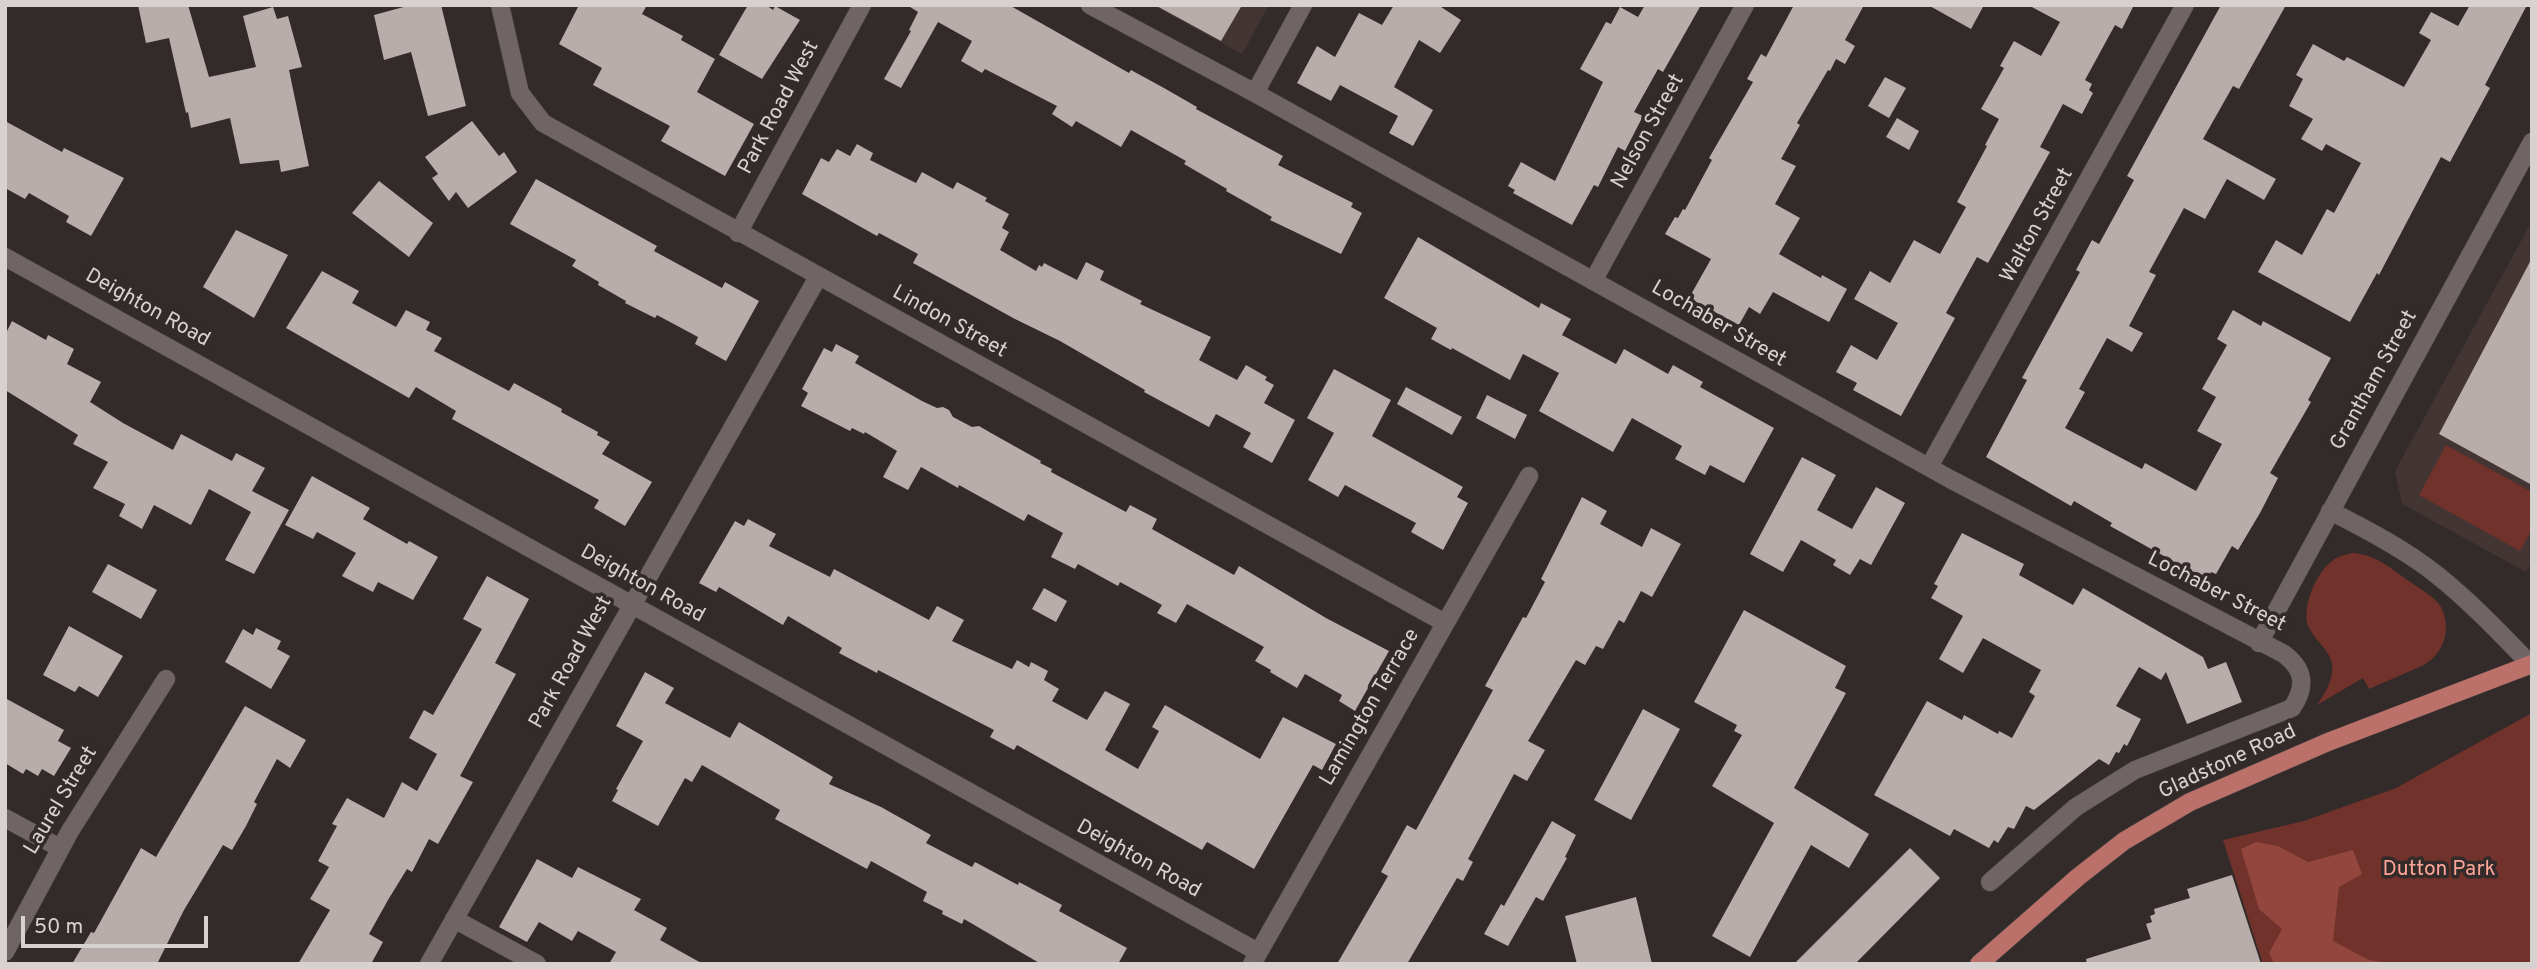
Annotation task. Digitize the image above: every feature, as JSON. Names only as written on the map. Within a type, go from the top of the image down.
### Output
[{"type":"main road","name":"Gladstone Road","points":[[1979,964],[2078,877],[2124,841],[2190,802],[2328,742],[2531,665]]},
{"type":"street","name":"Lindon Street","points":[[500,5],[520,93],[543,123],[1445,623]]},
{"type":"street","name":"Park Road West","points":[[738,233],[862,5]]},
{"type":"street","name":"Lochaber Street","points":[[1090,5],[1255,93],[1800,398],[2284,654],[2294,662],[2300,672],[2300,696]]},
{"type":"street","points":[[1255,93],[1303,5]]},
{"type":"street","name":"Nelson Street","points":[[1593,281],[1745,5]]},
{"type":"street","name":"Walton Street","points":[[1929,467],[2185,5]]},
{"type":"street","name":"Grantham Street","points":[[2259,643],[2532,142]]},
{"type":"street","name":"Deighton Road","points":[[5,257],[631,605],[1255,958]]},
{"type":"street","name":"Park Road West","points":[[434,962],[454,919],[818,277]]},
{"type":"street","name":"Lamington Terrace","points":[[1255,958],[1529,476]]},
{"type":"street","points":[[2330,511],[2359,525],[2435,573],[2473,606],[2531,665]]},
{"type":"street","name":"Laurel Street","points":[[5,952],[60,848],[166,679]]},
{"type":"street","name":"Gladstone Road","points":[[1990,882],[2076,807],[2111,784],[2136,770],[2292,708],[2300,696]]},
{"type":"street","points":[[5,818],[60,848]]},
{"type":"street","points":[[454,919],[537,964]]},
{"type":"shaded area","points":[[1152,5],[1269,5],[1242,54]]},
{"type":"shaded area","points":[[2532,221],[2532,562],[2526,572],[2402,504],[2395,471]]},
{"type":"shaded area","points":[[2256,842],[2278,846],[2308,862],[2353,850],[2362,874],[2339,887],[2333,941],[2369,960],[2395,964],[2274,964],[2269,953],[2282,929],[2259,909],[2241,849]]},
{"type":"green space","points":[[2446,445],[2532,492],[2532,529],[2520,551],[2419,495]]},
{"type":"green space","points":[[2352,553],[2381,562],[2434,599],[2444,615],[2446,632],[2437,654],[2424,665],[2369,689],[2363,678],[2317,705],[2329,683],[2332,666],[2327,652],[2309,628],[2308,602],[2315,582],[2326,567],[2337,558]]},
{"type":"green space","name":"Dutton Park","points":[[2532,713],[2532,964],[2263,964],[2223,840],[2304,821],[2396,788]]},
{"type":"building","points":[[138,5],[188,5],[209,77],[256,67],[243,16],[273,7],[277,19],[288,16],[302,67],[289,70],[309,166],[281,172],[279,160],[240,164],[230,118],[191,128],[169,38],[146,43]]},
{"type":"building","points":[[411,5],[441,5],[466,106],[428,116],[411,52],[384,60],[374,15]]},
{"type":"building","points":[[579,5],[647,5],[642,14],[683,36],[681,40],[715,59],[697,92],[754,124],[725,176],[661,141],[670,126],[593,85],[602,68],[559,44]]},
{"type":"building","points":[[748,5],[766,5],[773,10],[775,6],[800,20],[762,79],[719,55]]},
{"type":"building","points":[[907,5],[1009,5],[1129,73],[1131,70],[1164,88],[1197,107],[1196,109],[1283,156],[1278,165],[1353,203],[1351,207],[1362,213],[1341,254],[1270,220],[1272,217],[1184,164],[1186,161],[1131,130],[1121,147],[1076,121],[1072,127],[1052,114],[1057,106],[985,69],[982,73],[961,61],[972,41],[938,22],[901,88],[884,79],[911,31],[909,30],[918,12]]},
{"type":"building","points":[[1155,5],[1242,5],[1221,41]]},
{"type":"building","points":[[1394,5],[1438,5],[1461,20],[1440,53],[1419,40],[1394,87],[1433,110],[1413,146],[1389,133],[1398,116],[1340,85],[1331,101],[1297,83],[1317,46],[1335,57],[1359,13],[1382,25]]},
{"type":"building","points":[[1645,5],[1701,5],[1663,72],[1658,69],[1634,112],[1643,116],[1625,151],[1618,147],[1598,187],[1594,185],[1572,225],[1513,193],[1515,190],[1508,186],[1521,162],[1555,181],[1603,82],[1580,69],[1606,22],[1611,24],[1620,7],[1638,17]]},
{"type":"building","points":[[1794,5],[1864,5],[1845,40],[1855,46],[1845,64],[1836,59],[1797,123],[1800,125],[1781,159],[1796,166],[1775,204],[1800,218],[1779,254],[1821,278],[1822,275],[1847,289],[1829,322],[1773,292],[1760,314],[1749,307],[1739,325],[1689,298],[1711,259],[1665,234],[1675,217],[1678,218],[1683,209],[1685,210],[1712,160],[1709,158],[1753,82],[1747,79],[1761,54],[1766,57]]},
{"type":"building","points":[[1928,5],[1984,5],[1971,29]]},
{"type":"building","points":[[2028,5],[2134,5],[2122,29],[2115,25],[2085,80],[2092,84],[2089,90],[2093,93],[2082,114],[2063,104],[2040,147],[2050,152],[1988,263],[1977,257],[1946,313],[1955,318],[1901,416],[1853,390],[1857,383],[1836,372],[1851,345],[1877,360],[1898,323],[1854,299],[1870,271],[1890,283],[1914,240],[1940,254],[1966,207],[1957,202],[1999,119],[1981,109],[2004,68],[2000,66],[2014,41],[2041,56],[2060,22]]},
{"type":"building","points":[[2221,5],[2286,5],[2239,89],[2233,86],[2203,139],[2276,179],[2264,200],[2227,179],[2205,219],[2184,208],[2149,272],[2156,275],[2129,326],[2143,333],[2132,352],[2107,338],[2079,389],[2085,392],[2065,428],[2142,469],[2145,463],[2196,491],[2222,444],[2197,431],[2216,397],[2202,389],[2227,345],[2217,339],[2233,310],[2261,326],[2263,321],[2331,358],[2308,400],[2311,402],[2270,473],[2278,478],[2260,513],[2238,550],[2232,546],[2216,574],[2211,572],[2207,580],[2110,526],[2112,523],[2074,501],[2071,506],[1986,457],[2027,380],[2022,378],[2080,272],[2076,270],[2092,240],[2099,244],[2134,180],[2127,176]]},
{"type":"building","points":[[2470,5],[2527,5],[2485,85],[2490,88],[2450,162],[2441,157],[2379,275],[2377,273],[2350,322],[2258,272],[2276,240],[2302,255],[2327,209],[2334,213],[2361,163],[2326,144],[2322,151],[2301,139],[2313,119],[2289,106],[2303,79],[2296,75],[2313,44],[2344,61],[2347,57],[2404,87],[2431,40],[2419,33],[2431,12],[2458,26]]},
{"type":"building","points":[[1885,77],[1906,88],[1889,118],[1868,106]]},
{"type":"building","points":[[1897,118],[1919,131],[1909,150],[1886,137]]},
{"type":"building","points":[[5,121],[62,152],[64,148],[124,178],[91,236],[66,222],[69,216],[29,193],[25,199],[5,188]]},
{"type":"building","points":[[472,121],[499,156],[504,152],[517,172],[468,208],[456,192],[449,201],[432,178],[438,174],[425,157]]},
{"type":"building","points":[[857,144],[873,153],[870,160],[916,183],[922,172],[953,189],[957,182],[987,198],[985,201],[1009,214],[1002,228],[1009,232],[1000,250],[1036,271],[1039,265],[1042,267],[1044,263],[1077,280],[1086,262],[1104,271],[1100,280],[1142,301],[1140,304],[1211,337],[1199,360],[1237,380],[1246,365],[1267,377],[1265,380],[1274,385],[1264,403],[1295,420],[1272,463],[1243,447],[1251,433],[1216,414],[1209,427],[1144,392],[1145,390],[1060,341],[913,263],[918,254],[879,233],[877,236],[802,194],[821,158],[829,162],[837,149],[850,156]]},
{"type":"building","points":[[536,179],[657,246],[654,251],[722,288],[725,282],[759,301],[726,361],[695,344],[698,337],[657,315],[655,318],[625,303],[626,301],[598,285],[599,282],[572,266],[576,260],[510,224]]},
{"type":"building","points":[[379,181],[433,223],[409,257],[352,213]]},
{"type":"building","points":[[236,230],[288,255],[254,318],[203,287]]},
{"type":"building","points":[[1418,237],[1539,308],[1541,303],[1571,319],[1562,335],[1616,364],[1624,349],[1668,374],[1673,365],[1703,382],[1700,387],[1774,428],[1744,483],[1710,465],[1705,475],[1675,459],[1682,446],[1632,418],[1613,452],[1539,411],[1559,373],[1523,354],[1510,380],[1431,339],[1437,328],[1384,298]]},
{"type":"building","points":[[2532,258],[2532,485],[2439,434]]},
{"type":"building","points":[[322,271],[359,291],[352,303],[396,327],[406,310],[430,322],[426,330],[442,338],[434,351],[509,391],[514,383],[562,409],[561,412],[598,432],[597,435],[610,442],[602,454],[652,482],[625,526],[594,508],[599,500],[452,419],[456,411],[416,387],[409,398],[286,328]]},
{"type":"building","points":[[12,321],[46,340],[48,335],[74,349],[67,364],[101,382],[90,402],[123,423],[173,450],[181,434],[232,461],[236,453],[265,468],[252,491],[289,510],[254,574],[225,560],[251,512],[209,489],[191,525],[154,505],[142,529],[119,516],[125,504],[93,488],[108,462],[73,444],[78,435],[5,390],[5,335]]},
{"type":"building","points":[[836,344],[859,356],[855,363],[922,401],[949,410],[953,417],[972,427],[979,426],[1041,461],[1040,463],[1052,469],[1051,472],[1126,512],[1130,505],[1157,519],[1152,529],[1234,575],[1239,566],[1326,618],[1389,651],[1355,711],[1339,701],[1342,695],[1305,674],[1297,688],[1270,672],[1271,670],[1255,661],[1264,647],[1187,604],[1176,623],[1157,613],[1162,605],[1120,582],[1118,586],[1078,564],[1075,569],[1051,557],[1063,533],[1028,514],[1024,521],[921,467],[908,490],[883,477],[897,451],[865,432],[864,434],[852,428],[850,431],[801,406],[808,393],[802,389],[824,348],[832,352]]},
{"type":"building","points":[[1334,369],[1391,400],[1372,436],[1463,487],[1457,497],[1468,503],[1443,550],[1411,532],[1416,523],[1345,485],[1338,497],[1308,480],[1334,433],[1307,418]]},
{"type":"building","points":[[1406,387],[1462,417],[1452,435],[1397,404]]},
{"type":"building","points":[[1487,395],[1527,415],[1515,439],[1476,418]]},
{"type":"building","points":[[1802,457],[1836,475],[1817,510],[1852,529],[1876,487],[1905,503],[1871,565],[1860,559],[1850,575],[1833,565],[1836,560],[1801,540],[1783,572],[1750,554]]},
{"type":"building","points":[[312,476],[370,508],[363,519],[407,544],[409,541],[438,557],[413,600],[378,582],[373,592],[342,576],[356,553],[317,532],[313,539],[285,525]]},
{"type":"building","points":[[1582,497],[1607,511],[1600,524],[1642,547],[1651,528],[1681,544],[1652,597],[1641,591],[1624,623],[1619,620],[1603,649],[1596,646],[1585,665],[1576,660],[1528,741],[1545,750],[1527,781],[1514,774],[1468,859],[1473,862],[1463,881],[1457,878],[1407,964],[1337,964],[1388,876],[1381,872],[1407,825],[1416,830],[1493,690],[1485,686],[1545,582],[1541,579]]},
{"type":"building","points":[[748,519],[776,534],[769,546],[830,577],[834,569],[929,620],[937,606],[964,620],[952,641],[1012,669],[1017,660],[1029,667],[1031,662],[1048,671],[1044,680],[1059,689],[1052,701],[1087,720],[1105,691],[1130,704],[1105,750],[1138,769],[1159,731],[1152,727],[1165,705],[1260,759],[1283,717],[1336,744],[1322,770],[1313,765],[1254,869],[1207,842],[1202,850],[1017,745],[1014,750],[990,737],[994,730],[878,670],[877,673],[839,653],[842,648],[788,616],[783,625],[719,587],[716,592],[699,583],[735,521],[744,526]]},
{"type":"building","points":[[1962,533],[2024,564],[2019,575],[2073,605],[2083,588],[2203,657],[2208,669],[2226,662],[2242,702],[2187,724],[2166,672],[2161,680],[2139,667],[2116,706],[2141,719],[2127,746],[2124,744],[2119,753],[2116,752],[2109,765],[2099,759],[2034,810],[2026,806],[2014,829],[2008,827],[1998,843],[1994,840],[1989,848],[1954,829],[1950,836],[1874,795],[1927,701],[1962,720],[1964,715],[1998,734],[1999,731],[2012,738],[2035,696],[2029,692],[2041,670],[1983,638],[1963,673],[1939,659],[1963,616],[1931,598],[1938,586],[1934,584]]},
{"type":"building","points":[[108,564],[157,590],[141,619],[92,592]]},
{"type":"building","points":[[487,576],[529,599],[495,663],[516,674],[460,776],[473,782],[438,844],[429,839],[412,872],[407,869],[388,900],[369,934],[383,942],[371,964],[298,964],[330,910],[310,899],[329,867],[318,861],[337,826],[332,824],[347,798],[384,818],[402,782],[417,791],[437,754],[409,738],[424,710],[433,715],[482,629],[463,619]]},
{"type":"building","points":[[1044,588],[1067,601],[1056,622],[1032,609]]},
{"type":"building","points":[[1744,610],[1846,666],[1835,688],[1846,693],[1794,788],[1869,834],[1849,868],[1811,845],[1750,957],[1712,936],[1774,823],[1712,786],[1742,735],[1734,731],[1737,725],[1694,702]]},
{"type":"building","points":[[69,626],[123,656],[98,697],[79,686],[75,692],[43,675]]},
{"type":"building","points":[[256,628],[281,641],[277,649],[290,656],[271,689],[225,662],[243,629],[253,635]]},
{"type":"building","points":[[645,672],[674,688],[665,703],[730,738],[739,722],[833,777],[829,784],[881,807],[931,835],[926,843],[972,867],[975,862],[1018,885],[1019,882],[1062,905],[1059,911],[1127,948],[1118,964],[1041,964],[964,919],[962,924],[942,914],[943,911],[923,901],[927,892],[871,861],[867,869],[775,819],[780,810],[702,765],[692,782],[685,778],[658,826],[612,801],[643,741],[616,726]]},
{"type":"building","points":[[5,698],[64,730],[58,741],[71,748],[54,776],[42,769],[38,776],[26,769],[23,774],[5,763]]},
{"type":"building","points":[[245,706],[306,740],[290,768],[277,759],[232,850],[223,845],[184,910],[157,964],[72,964],[91,932],[94,933],[141,848],[156,857]]},
{"type":"building","points":[[1643,709],[1680,729],[1631,820],[1594,800]]},
{"type":"building","points":[[1552,821],[1576,835],[1565,857],[1567,858],[1543,901],[1536,897],[1508,946],[1484,934],[1501,904],[1504,906]]},
{"type":"building","points":[[1910,848],[1940,878],[1855,964],[1794,964]]},
{"type":"building","points":[[537,859],[572,878],[578,867],[641,899],[634,910],[667,928],[660,940],[703,964],[609,964],[616,952],[578,931],[572,941],[539,922],[527,942],[499,927]]},
{"type":"building","points":[[2232,875],[2261,964],[2087,964],[2086,959],[2151,939],[2146,924],[2152,922],[2150,916],[2155,914],[2154,909],[2190,898],[2187,889]]},
{"type":"building","points":[[1636,897],[1652,964],[1577,964],[1565,916]]}]
